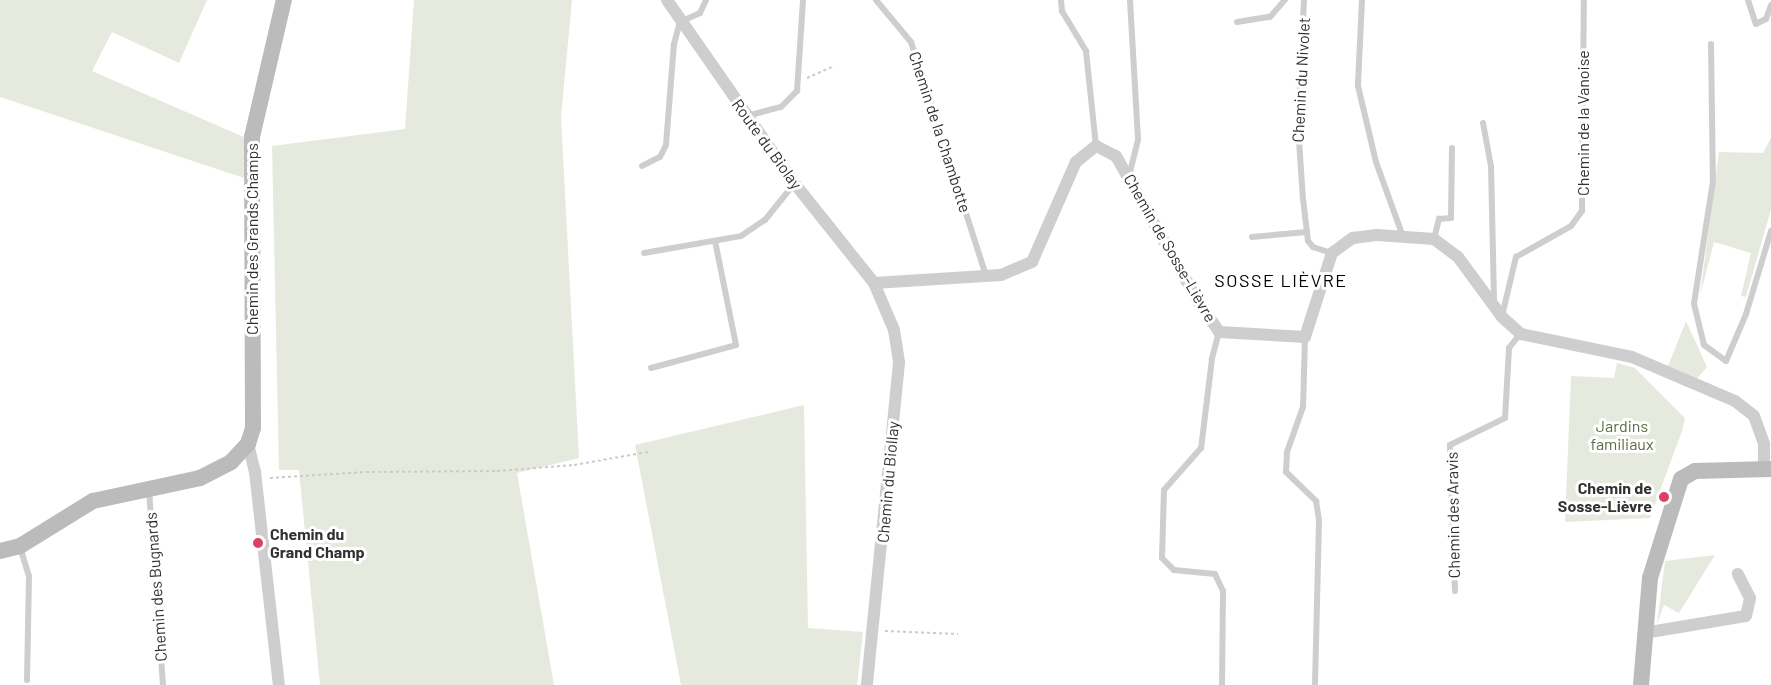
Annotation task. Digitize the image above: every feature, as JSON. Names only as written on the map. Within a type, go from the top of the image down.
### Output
[{"type":"street","name":"Chemin des Grands Champs","points":[[245,444],[253,422],[252,137],[284,0]]},
{"type":"street","name":"Route du Biolay","points":[[667,0],[746,117],[795,184],[874,283]]},
{"type":"street","points":[[874,283],[987,276],[1017,271],[1032,262],[1076,162],[1096,146]]},
{"type":"street","name":"Chemin de Sosse-Lièvre","points":[[1096,146],[1116,156],[1197,300],[1219,332],[1305,337]]},
{"type":"street","points":[[1305,337],[1332,253],[1353,238],[1402,234],[1434,239],[1458,257],[1502,316],[1521,334],[1650,364],[1735,401],[1754,417],[1764,444],[1768,469],[1695,471],[1681,479],[1650,578],[1641,685]]},
{"type":"street","name":"Chemin du Biollay","points":[[867,685],[899,363],[894,330],[874,283]]},
{"type":"street","points":[[245,444],[255,475],[279,685]]},
{"type":"street","name":"Chemin des Bugnards","points":[[0,550],[20,546],[93,501],[200,478],[220,468],[245,444]]},
{"type":"street","points":[[1644,633],[1746,616],[1750,598],[1738,574]]},
{"type":"lane","points":[[642,166],[660,157],[666,146],[674,44],[680,22],[700,13],[706,0]]},
{"type":"lane","points":[[746,117],[781,106],[792,99],[799,82],[803,0]]},
{"type":"lane","name":"Chemin de la Chambotte","points":[[876,0],[911,42],[987,276]]},
{"type":"lane","points":[[1061,0],[1062,11],[1086,51],[1096,146]]},
{"type":"lane","points":[[1129,176],[1138,139],[1130,0]]},
{"type":"lane","points":[[1237,22],[1270,17],[1285,0]]},
{"type":"lane","name":"Chemin du Nivolet","points":[[1304,0],[1298,126],[1307,232]]},
{"type":"lane","points":[[1362,0],[1358,86],[1376,162],[1402,234]]},
{"type":"lane","name":"Chemin de la Vanoise","points":[[1502,316],[1508,279],[1516,257],[1571,226],[1582,211],[1584,0]]},
{"type":"lane","points":[[1748,0],[1756,24],[1766,19],[1771,5]]},
{"type":"lane","points":[[1711,44],[1713,181],[1694,304],[1704,345],[1726,361],[1746,314],[1771,231]]},
{"type":"lane","points":[[1483,123],[1491,166],[1494,305]]},
{"type":"lane","points":[[1434,239],[1440,219],[1451,218],[1452,148]]},
{"type":"lane","points":[[644,253],[741,236],[765,220],[795,184]]},
{"type":"lane","points":[[1252,237],[1307,232],[1313,247],[1332,253]]},
{"type":"lane","points":[[651,368],[736,345],[715,240]]},
{"type":"lane","points":[[1219,332],[1212,359],[1201,448],[1164,490],[1162,558],[1174,570],[1215,574],[1223,591],[1222,685]]},
{"type":"lane","name":"Chemin des Aravis","points":[[1455,591],[1450,445],[1505,418],[1509,348],[1521,334]]},
{"type":"lane","points":[[1305,337],[1303,406],[1287,452],[1286,472],[1316,501],[1319,521],[1315,685]]},
{"type":"lane","name":"Chemin des Bugnards","points":[[149,489],[163,685]]},
{"type":"lane","points":[[20,546],[28,576],[27,680]]},
{"type":"path","points":[[799,82],[834,66]]},
{"type":"path","points":[[255,475],[497,471],[574,465],[648,452]]},
{"type":"path","points":[[873,629],[958,634]]},
{"type":"green space","points":[[0,0],[207,0],[179,63],[112,32],[92,71],[246,138],[244,178],[0,97]]},
{"type":"green space","points":[[414,0],[572,0],[561,117],[579,458],[517,473],[554,685],[320,685],[299,470],[279,470],[272,146],[405,129]]},
{"type":"green space","points":[[1771,138],[1771,209],[1746,297],[1741,296],[1751,253],[1714,242],[1700,296],[1719,152],[1763,153]]},
{"type":"green space","points":[[1686,321],[1707,367],[1689,388],[1664,376]]},
{"type":"green space","name":"Jardins familiaux","points":[[1617,363],[1635,368],[1685,418],[1682,431],[1650,518],[1565,522],[1571,376],[1614,378]]},
{"type":"green space","points":[[804,405],[808,628],[863,632],[857,685],[681,685],[635,445]]},
{"type":"green space","points":[[1715,555],[1679,613],[1664,605],[1657,624],[1665,561]]},
{"type":"place","name":"Chemin de Sosse-Lièvre","points":[[1664,497]]},
{"type":"place","name":"Chemin du Grand Champ","points":[[258,543]]},
{"type":"district","name":"SOSSE LIÈVRE","points":[[1281,280]]}]
